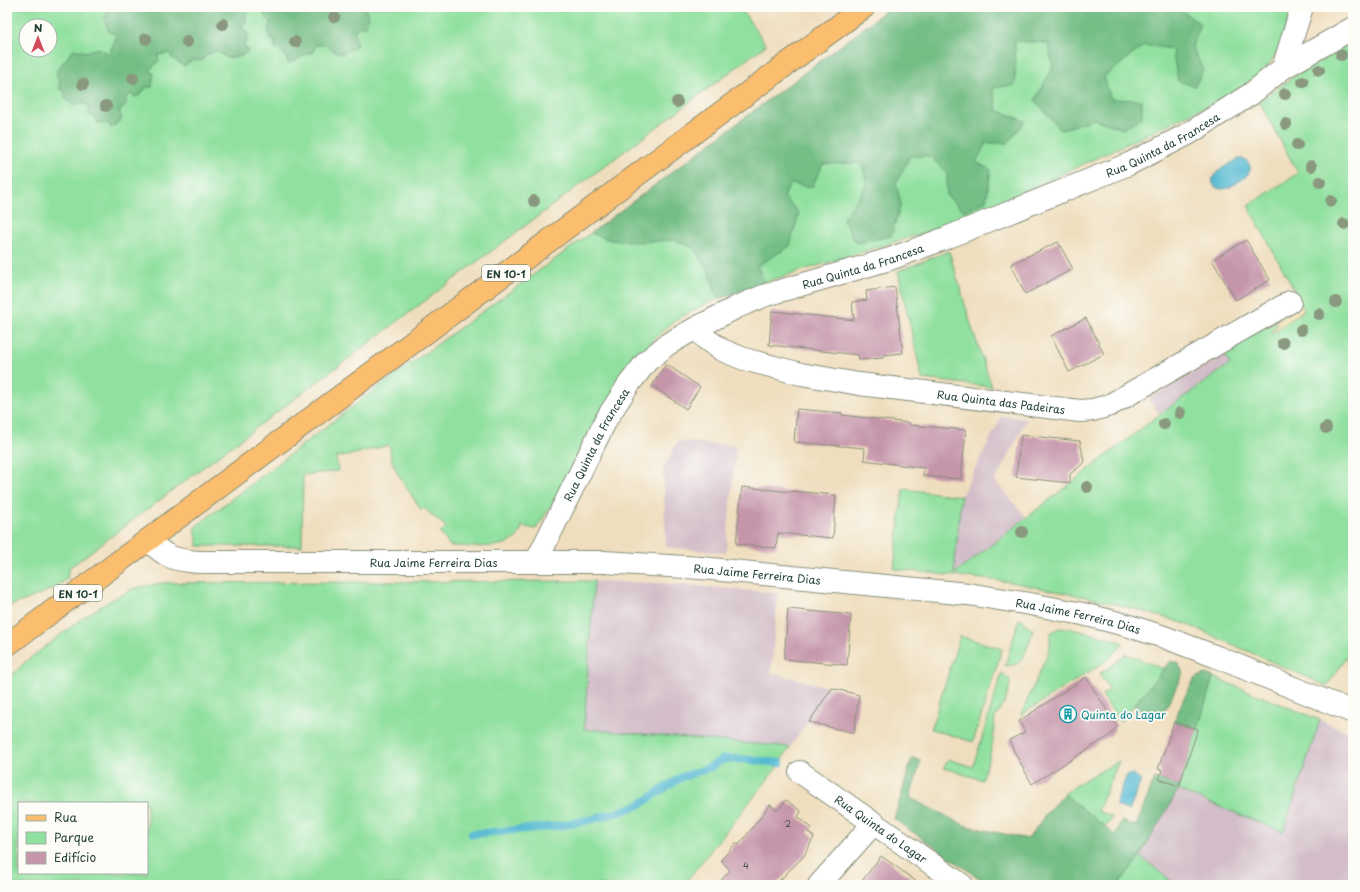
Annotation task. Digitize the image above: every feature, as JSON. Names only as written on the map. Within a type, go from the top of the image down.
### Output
[{"type":"main road","name":"EN 10-1","points":[[7,645],[864,7]]},
{"type":"street","points":[[1283,68],[1302,7]]},
{"type":"street","name":"Rua Quinta da Francesa","points":[[536,562],[607,418],[629,384],[647,361],[668,344],[737,307],[766,295],[890,259],[1129,164],[1188,134],[1251,94],[1283,68],[1353,28]]},
{"type":"street","name":"Rua Quinta das Padeiras","points":[[696,328],[706,339],[722,350],[744,359],[801,374],[859,384],[1080,411],[1093,410],[1110,405],[1290,302]]},
{"type":"street","name":"Rua Jaime Ferreira Dias","points":[[148,540],[170,558],[182,561],[604,562],[701,568],[968,594],[1083,614],[1164,637],[1353,712]]},
{"type":"street","name":"Rua Quinta do Lagar","points":[[800,772],[962,885]]},
{"type":"street","points":[[819,885],[874,823]]},
{"type":"shaded area","points":[[1224,355],[1230,364],[1160,414],[1148,399]]},
{"type":"shaded area","points":[[1002,416],[1027,419],[995,481],[1026,517],[953,575],[961,496]]},
{"type":"shaded area","points":[[678,441],[736,446],[726,553],[666,547],[663,469]]},
{"type":"shaded area","points":[[594,581],[660,583],[778,593],[771,673],[832,688],[790,747],[583,729]]},
{"type":"shaded area","points":[[1320,720],[1353,734],[1353,885],[1176,885],[1140,856],[1178,790],[1283,832]]},
{"type":"green space","points":[[7,7],[740,7],[766,45],[69,568],[67,579],[46,592],[7,607]]},
{"type":"green space","points":[[107,7],[251,7],[246,14],[246,23],[242,26],[244,31],[247,33],[248,40],[244,45],[248,51],[241,56],[227,58],[217,51],[209,54],[201,61],[193,60],[184,66],[172,58],[170,53],[158,55],[159,61],[149,70],[154,74],[152,87],[147,87],[140,95],[134,97],[132,94],[126,97],[126,105],[119,111],[122,119],[111,128],[108,123],[98,123],[95,117],[88,114],[89,107],[83,103],[73,106],[65,98],[65,92],[59,88],[60,80],[57,77],[57,70],[74,49],[85,52],[99,48],[109,54],[117,35],[109,32],[104,19],[108,12]]},
{"type":"green space","points":[[259,7],[364,7],[369,17],[365,27],[360,26],[354,32],[357,45],[343,54],[334,51],[326,45],[316,45],[313,52],[288,63],[285,54],[276,49],[274,40],[270,39],[268,27],[271,23],[265,17],[264,11],[258,10]]},
{"type":"green space","points":[[890,7],[1293,7],[1276,54],[1271,61],[1254,78],[1226,97],[1024,192],[940,228],[765,282],[708,303],[677,319],[661,332],[647,348],[582,458],[536,529],[522,526],[518,536],[515,539],[501,545],[484,547],[450,546],[440,533],[446,527],[424,508],[421,510],[398,474],[392,461],[389,445],[346,456],[336,457],[338,471],[303,475],[302,546],[198,546],[195,527],[377,388],[591,233],[859,32]]},
{"type":"green space","points":[[890,7],[1151,7],[1181,10],[1200,24],[1192,46],[1203,70],[1195,86],[1178,81],[1172,49],[1144,45],[1104,77],[1111,99],[1142,100],[1142,117],[1123,129],[1094,119],[1061,130],[1035,100],[1053,67],[1048,43],[1015,41],[1015,85],[993,88],[997,110],[1025,121],[1008,143],[986,143],[976,162],[991,170],[986,201],[964,211],[947,196],[947,173],[930,156],[910,156],[896,183],[901,204],[891,236],[856,243],[843,219],[867,185],[862,163],[823,164],[812,187],[790,184],[784,197],[799,213],[790,246],[757,266],[765,282],[718,299],[708,269],[692,247],[675,240],[633,242],[610,240],[591,233],[859,32]]},
{"type":"green space","points":[[1353,36],[1353,648],[1327,686],[1186,624],[1142,611],[1096,599],[1010,582],[894,569],[903,489],[961,496],[954,574],[1160,414],[1230,364],[1224,355],[1248,336],[1276,322],[1277,326],[1273,329],[1304,311],[1290,282],[1248,206],[1298,173],[1259,101]]},
{"type":"green space","points":[[949,251],[973,331],[992,387],[922,379],[898,271]]},
{"type":"green space","points":[[594,581],[584,729],[790,747],[776,769],[683,885],[7,885],[7,681],[24,663],[84,617],[113,599],[135,588],[162,583]]},
{"type":"green space","points":[[1019,619],[1033,630],[1021,661],[1015,665],[1005,666]]},
{"type":"green space","points":[[1062,627],[1102,636],[1123,643],[1109,659],[1021,715],[1050,648],[1050,633]]},
{"type":"green space","points":[[960,636],[1002,649],[973,742],[931,729]]},
{"type":"green space","points":[[1126,654],[1164,669],[1120,722],[1102,695],[1110,689],[1099,674]]},
{"type":"green space","points":[[1170,661],[1178,663],[1183,673],[1166,708],[1158,713],[1142,711],[1134,705]]},
{"type":"green space","points":[[1002,673],[1009,679],[1009,690],[1005,702],[995,717],[990,755],[982,780],[944,768],[948,759],[973,767]]},
{"type":"green space","points":[[1206,674],[1213,677],[1198,729],[1174,722],[1183,700],[1195,678]]},
{"type":"green space","points":[[1213,677],[1320,720],[1283,832],[1178,790]]},
{"type":"green space","points":[[912,758],[921,760],[910,798],[966,826],[1028,839],[1049,810],[1064,794],[1115,835],[1122,821],[1136,826],[1155,778],[1179,786],[1140,856],[1118,885],[989,885],[894,819]]},
{"type":"green space","points":[[1119,761],[1098,811],[1112,817],[1109,824],[1103,826],[1064,794],[1084,780]]},
{"type":"green space","points":[[1140,856],[1176,885],[1118,885]]},
{"type":"sand","points":[[1297,305],[1301,305],[1304,310],[1271,334],[1273,329],[1277,326],[1276,322]]},
{"type":"water","points":[[1239,159],[1248,162],[1250,172],[1230,187],[1223,189],[1216,188],[1213,183],[1214,176],[1225,166]]},
{"type":"water","points":[[1134,774],[1141,781],[1129,811],[1115,805],[1127,775]]},
{"type":"building","points":[[1246,240],[1270,280],[1236,300],[1212,260]]},
{"type":"building","points":[[1058,242],[1073,269],[1025,294],[1011,264]]},
{"type":"building","points":[[895,287],[903,353],[883,355],[883,358],[859,360],[858,355],[769,345],[772,311],[854,320],[852,302],[867,300],[866,291]]},
{"type":"building","points":[[1086,318],[1104,354],[1069,372],[1051,336]]},
{"type":"building","points":[[666,364],[700,387],[686,409],[652,386]]},
{"type":"building","points":[[797,409],[842,413],[842,415],[910,423],[910,425],[966,430],[961,479],[923,476],[924,468],[864,460],[865,448],[794,442]]},
{"type":"building","points":[[1021,435],[1080,441],[1084,462],[1070,474],[1070,483],[1016,477]]},
{"type":"building","points":[[742,487],[836,495],[833,538],[778,533],[776,548],[736,544]]},
{"type":"building","points":[[788,609],[851,615],[847,665],[784,659]]},
{"type":"building","points":[[1086,677],[1117,726],[1111,735],[1032,784],[1009,740],[1025,732],[1019,721]]},
{"type":"building","points":[[832,688],[859,695],[854,733],[809,722]]},
{"type":"building","points":[[1174,722],[1198,729],[1179,786],[1159,779],[1162,770],[1158,769]]},
{"type":"building","points":[[786,800],[801,811],[798,817],[812,828],[808,832],[814,837],[804,856],[775,885],[717,885],[730,870],[721,860],[736,843],[739,845],[770,805],[778,810]]},
{"type":"building","points":[[881,856],[891,863],[921,885],[859,885]]},
{"type":"waterway","points":[[472,834],[558,826],[616,813],[639,805],[682,777],[711,767],[723,759],[780,763]]},
{"type":"place","name":"Quinta do Lagar","points":[[1068,714]]}]
